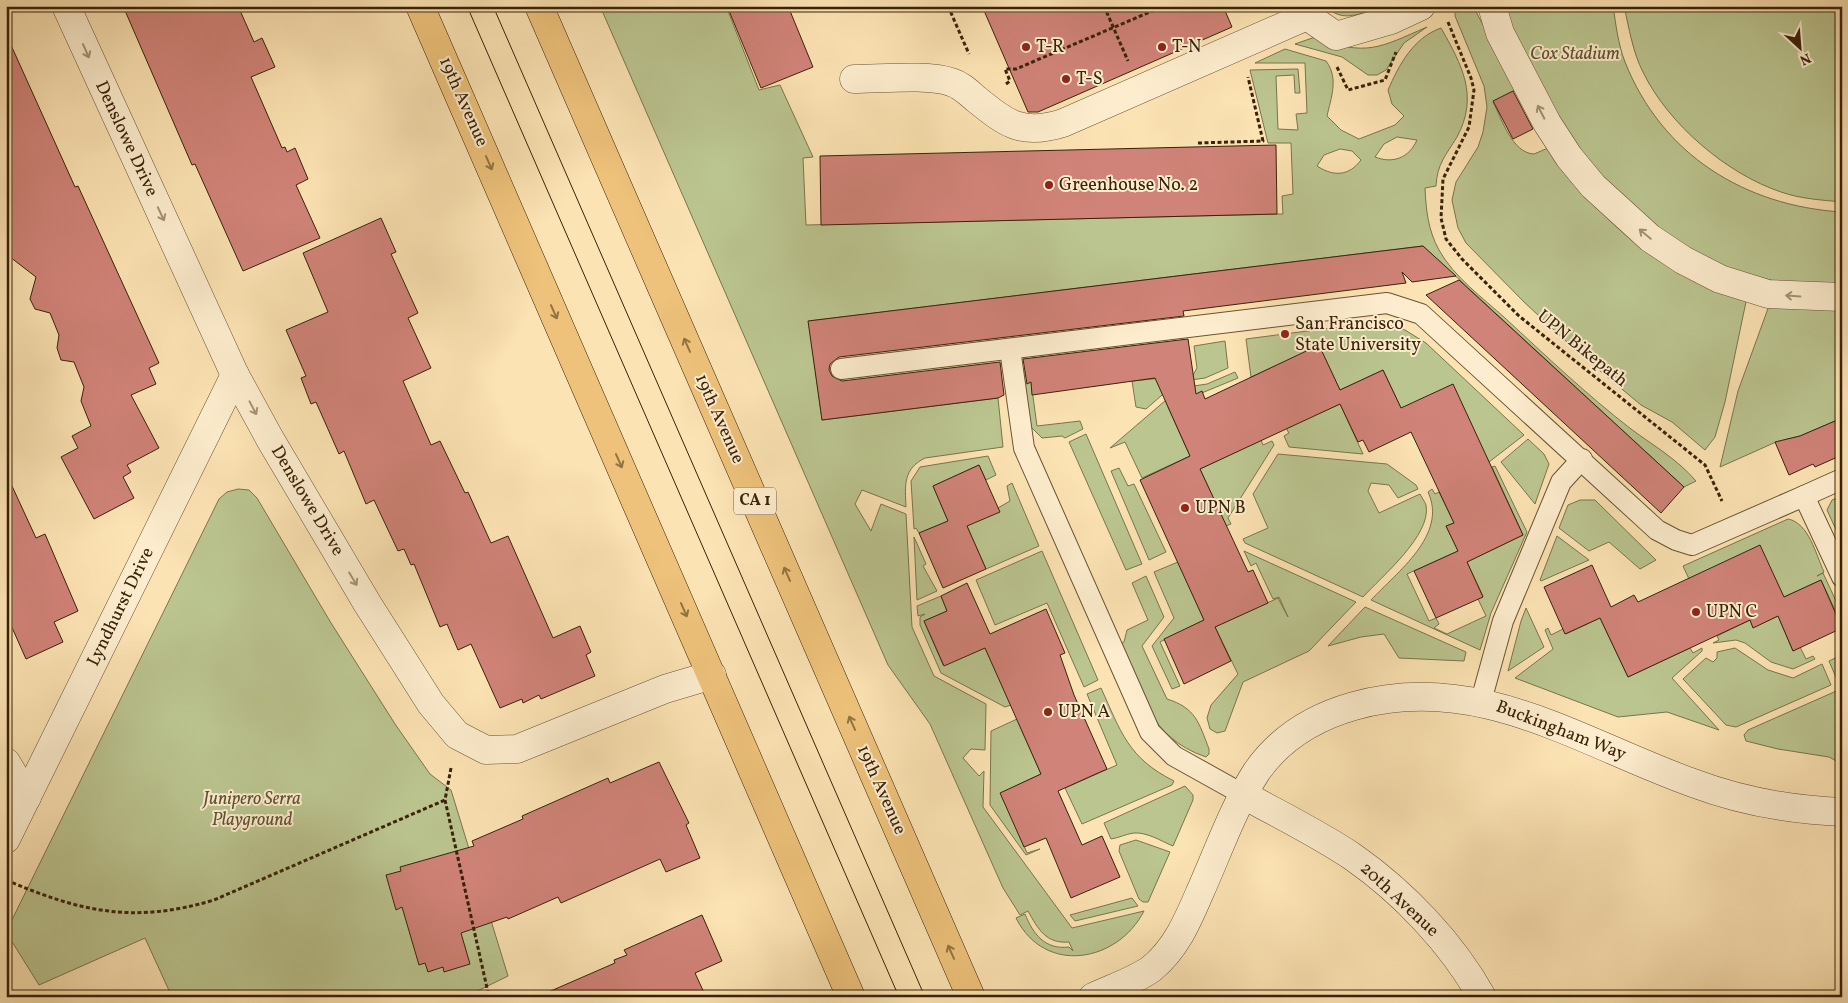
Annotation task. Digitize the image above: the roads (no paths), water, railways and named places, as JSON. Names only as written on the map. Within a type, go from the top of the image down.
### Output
[{"type":"highway","name":"19th Avenue","points":[[420,6],[851,997]]},
{"type":"highway","name":"19th Avenue","points":[[539,6],[971,997]]},
{"type":"street","name":"Denslowe Drive","points":[[66,6],[236,375],[270,439],[367,603],[431,704],[458,735],[486,750],[517,749],[665,690],[712,674]]},
{"type":"street","points":[[854,79],[937,79],[951,82],[962,87],[1008,124],[1023,128],[1039,129],[1063,123],[1240,45],[1305,11],[1336,36],[1366,29],[1421,6]]},
{"type":"street","points":[[1492,6],[1500,32],[1521,74],[1546,123],[1569,157],[1593,186],[1650,238],[1683,260],[1720,279],[1768,294],[1842,297]]},
{"type":"street","name":"Lyndhurst Drive","points":[[6,839],[236,375]]},
{"type":"street","name":"Buckingham Way","points":[[1093,997],[1148,971],[1165,956],[1174,944],[1192,910],[1244,795],[1259,769],[1280,744],[1309,723],[1336,711],[1396,697],[1435,695],[1481,701],[1522,714],[1694,784],[1770,805],[1842,812]]},
{"type":"street","points":[[6,762],[27,797]]},
{"type":"street","name":"20th Avenue","points":[[1244,795],[1330,842],[1372,872],[1410,905],[1445,944],[1469,975],[1482,997]]},
{"type":"lane","points":[[842,369],[1387,303],[1421,314],[1582,459],[1657,530],[1676,540],[1692,544],[1842,479]]},
{"type":"lane","points":[[1010,349],[1024,448],[1150,732],[1160,745],[1174,756],[1244,795]]},
{"type":"lane","points":[[1481,701],[1503,621],[1557,491],[1561,482],[1582,459]]},
{"type":"lane","points":[[1804,496],[1842,577]]},
{"type":"tram line","points":[[467,6],[899,997]]},
{"type":"tram line","points":[[493,6],[925,997]]},
{"type":"place","name":"T-R","points":[[1026,47]]},
{"type":"place","name":"T-N","points":[[1162,47]]},
{"type":"place","name":"T-S","points":[[1066,79]]},
{"type":"place","name":"Greenhouse No. 2","points":[[1049,185]]},
{"type":"place","name":"San Francisco State University","points":[[1285,334]]},
{"type":"place","name":"UPN B","points":[[1185,508]]},
{"type":"place","name":"UPN C","points":[[1696,612]]},
{"type":"place","name":"UPN A","points":[[1048,712]]},
{"type":"park label","name":"Cox Stadium","points":[[1575,54]]},
{"type":"park label","name":"Junipero Serra Playground","points":[[252,810]]}]
